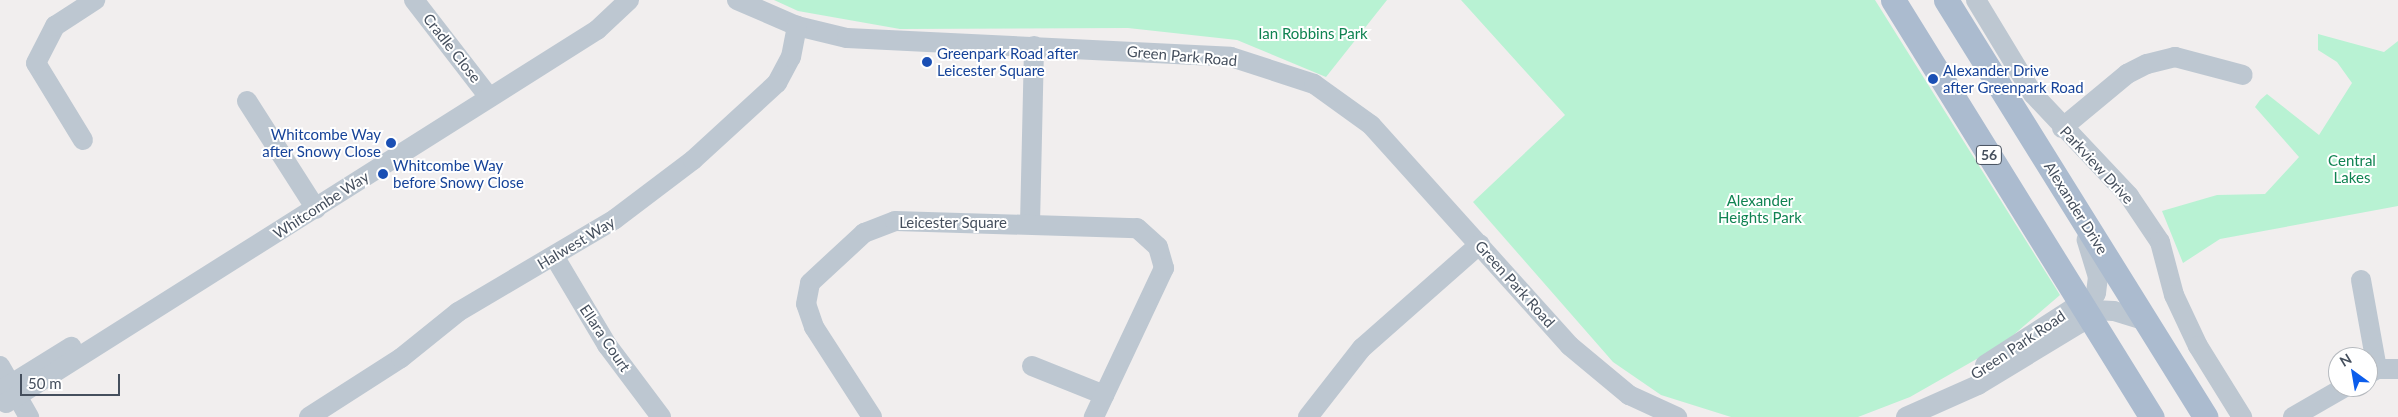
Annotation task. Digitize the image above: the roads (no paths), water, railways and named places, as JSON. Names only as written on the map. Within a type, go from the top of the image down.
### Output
[{"type":"main road","name":"56","points":[[1893,0],[2152,417]]},
{"type":"main road","name":"Alexander Drive","points":[[1946,0],[2206,417]]},
{"type":"street","points":[[83,140],[36,63],[55,26],[95,0]]},
{"type":"street","name":"Cradle Close","points":[[414,0],[486,92]]},
{"type":"street","name":"Whitcombe Way","points":[[8,397],[486,92],[581,27],[614,0]]},
{"type":"street","name":"Whitcombe Way","points":[[486,92],[597,30],[629,0]]},
{"type":"street","name":"Green Park Road","points":[[737,0],[797,26],[847,38],[1231,56],[1314,84],[1371,125],[1570,346],[1629,395],[1677,417]]},
{"type":"street","name":"Parkview Drive","points":[[1976,0],[2033,94],[2062,128],[2128,196],[2160,242],[2174,295],[2198,346],[2242,417]]},
{"type":"street","name":"Halwest Way","points":[[309,417],[402,358],[458,312],[615,219],[693,160],[777,83],[791,57],[797,26]]},
{"type":"street","points":[[1030,224],[1034,46]]},
{"type":"street","points":[[2062,128],[2128,74],[2148,64],[2175,57],[2243,75]]},
{"type":"street","points":[[247,101],[313,204]]},
{"type":"street","name":"Green Park Road","points":[[1906,417],[1956,392],[1978,385],[2080,323],[2096,294],[2098,277],[2079,211]]},
{"type":"street","name":"Leicester Square","points":[[872,417],[814,327],[806,304],[810,283],[864,233],[895,221],[1137,228],[1158,248],[1164,268],[1094,417]]},
{"type":"street","points":[[1308,417],[1362,348],[1480,244]]},
{"type":"street","name":"Ellara Court","points":[[554,256],[607,345],[661,417]]},
{"type":"street","points":[[2361,280],[2370,347]]},
{"type":"street","name":"Green Park Road","points":[[2085,311],[2114,311],[2146,321]]},
{"type":"street","points":[[0,366],[8,397],[29,417]]},
{"type":"street","points":[[1032,366],[1104,396]]},
{"type":"street","points":[[2378,371],[2398,369]]},
{"type":"street","points":[[2293,417],[2328,397]]},
{"type":"place","name":"Greenpark Road after Leicester Square","points":[[927,62]]},
{"type":"place","name":"Alexander Drive after Greenpark Road","points":[[1933,79]]},
{"type":"place","name":"Whitcombe Way after Snowy Close","points":[[391,143]]},
{"type":"place","name":"Whitcombe Way before Snowy Close","points":[[383,174]]},
{"type":"park label","name":"Ian Robbins Park","points":[[1313,34]]},
{"type":"park label","name":"Central Lakes","points":[[2352,168]]},
{"type":"park label","name":"Alexander Heights Park","points":[[1760,208]]}]
